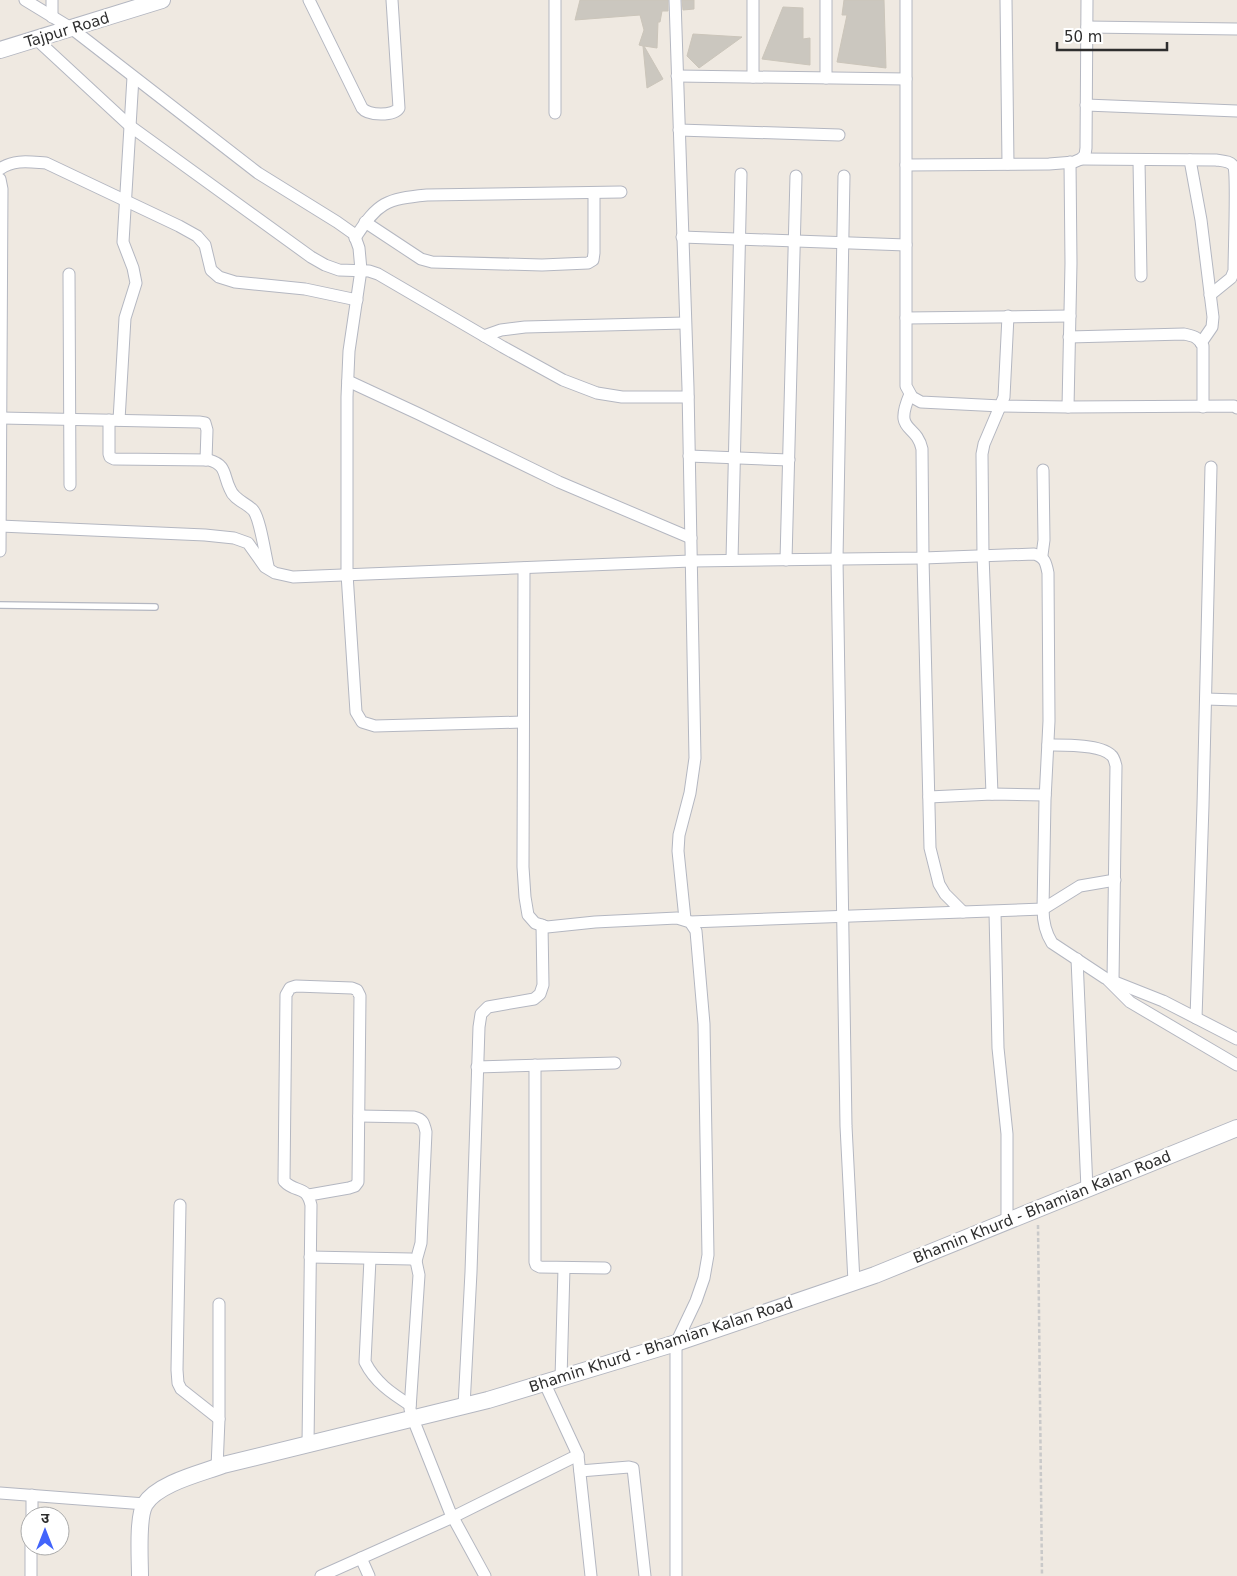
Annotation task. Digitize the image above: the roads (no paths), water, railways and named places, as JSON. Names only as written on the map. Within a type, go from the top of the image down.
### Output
[{"type":"street","points":[[25,0],[71,28],[258,173],[354,234],[359,248],[361,270],[349,351],[347,574],[356,712],[362,722],[375,726],[522,722]]},
{"type":"street","points":[[52,0],[52,17]]},
{"type":"street","name":"Tajpur Road","points":[[0,50],[140,4],[162,0]]},
{"type":"street","points":[[308,0],[362,108],[370,114],[394,112],[399,108],[392,0]]},
{"type":"street","points":[[554,113],[555,0]]},
{"type":"street","points":[[675,0],[688,397],[695,758],[690,793],[679,835],[678,851],[688,920],[696,931],[704,1024],[708,1241],[708,1255],[704,1278],[696,1301],[676,1343],[676,1576]]},
{"type":"street","points":[[752,0],[753,77]]},
{"type":"street","points":[[826,0],[826,78]]},
{"type":"street","points":[[906,0],[906,386],[912,397],[921,402],[1001,406],[1234,406],[1237,408]]},
{"type":"street","points":[[1006,0],[1008,164]]},
{"type":"street","points":[[1075,161],[1086,155],[1087,0]]},
{"type":"street","points":[[1087,27],[1237,29]]},
{"type":"street","points":[[36,39],[130,126],[325,265],[340,270],[361,270],[378,274],[563,380],[597,392],[622,397],[688,397]]},
{"type":"street","points":[[677,76],[906,78]]},
{"type":"street","points":[[134,77],[123,242],[133,268],[136,284],[125,318],[109,454],[114,459],[206,460],[217,462],[223,468],[229,489],[234,496],[253,510],[257,518],[268,569]]},
{"type":"street","points":[[1086,105],[1237,111]]},
{"type":"street","points":[[679,130],[839,135]]},
{"type":"street","points":[[906,165],[1075,161],[1190,160],[1229,162],[1234,167],[1236,185],[1234,271],[1231,278],[1210,295]]},
{"type":"street","points":[[1190,160],[1201,220],[1213,317],[1212,327],[1201,343]]},
{"type":"street","points":[[1068,407],[1075,161]]},
{"type":"street","points":[[1139,161],[1141,276]]},
{"type":"street","points":[[0,169],[12,162],[46,163],[125,200],[197,236],[205,245],[211,270],[219,277],[235,282],[304,289],[357,300]]},
{"type":"street","points":[[732,560],[741,174]]},
{"type":"street","points":[[786,560],[796,176]]},
{"type":"street","points":[[844,176],[836,559],[846,1126],[854,1282]]},
{"type":"street","points":[[0,179],[2,190],[0,551]]},
{"type":"street","points":[[355,238],[377,208],[388,201],[401,198],[427,195],[621,192]]},
{"type":"street","points":[[366,222],[421,259],[432,262],[588,263],[593,260],[594,253],[594,193]]},
{"type":"street","points":[[682,237],[906,245]]},
{"type":"street","points":[[69,274],[70,485]]},
{"type":"street","points":[[992,794],[983,555],[982,454],[1004,397],[1008,316]]},
{"type":"street","points":[[906,318],[1070,316]]},
{"type":"street","points":[[484,336],[501,330],[525,327],[685,323]]},
{"type":"street","points":[[1069,337],[1184,334],[1194,336],[1199,339],[1203,346],[1203,407]]},
{"type":"street","points":[[348,381],[559,482],[691,538]]},
{"type":"street","points":[[910,394],[903,419],[905,425],[920,441],[922,449],[930,848],[939,884],[945,894],[963,912]]},
{"type":"street","points":[[1,418],[205,423],[207,430],[206,460]]},
{"type":"street","points":[[689,456],[789,460]]},
{"type":"street","points":[[1196,1018],[1211,467]]},
{"type":"street","points":[[1042,556],[1044,540],[1043,470]]},
{"type":"street","points":[[0,526],[205,535],[234,538],[248,543],[268,569],[275,573],[293,577],[691,561],[923,558],[1034,554],[1042,556],[1046,560],[1048,573],[1048,745],[1045,795],[1044,927],[1052,943],[1109,979],[1162,1001],[1237,1039]]},
{"type":"street","points":[[524,568],[522,722],[525,897],[528,915],[535,923],[547,926],[677,918],[688,920],[843,917],[1043,909],[1080,886],[1115,880]]},
{"type":"street","points":[[1206,699],[1237,700]]},
{"type":"street","points":[[1048,745],[1104,750],[1113,756],[1116,766],[1115,880],[1109,979],[1130,1002],[1237,1065]]},
{"type":"street","points":[[929,797],[992,794],[1045,795]]},
{"type":"street","points":[[996,912],[998,1048],[1007,1134],[1007,1221]]},
{"type":"street","points":[[464,1406],[471,1272],[478,1027],[481,1014],[488,1007],[534,999],[540,994],[543,985],[542,925]]},
{"type":"street","points":[[1077,959],[1087,1189]]},
{"type":"street","points":[[308,1444],[311,1205],[309,1195],[305,1191],[288,1186],[284,1182],[286,994],[290,988],[296,986],[352,988],[357,990],[360,996],[358,1182],[355,1186],[349,1188],[309,1195]]},
{"type":"street","points":[[477,1067],[616,1063]]},
{"type":"street","points":[[535,1065],[536,1265],[540,1267],[605,1268]]},
{"type":"street","points":[[359,1116],[414,1117],[421,1119],[424,1123],[426,1132],[421,1243],[416,1261],[419,1285],[412,1412],[452,1517],[484,1576]]},
{"type":"street","name":"Bhamin Khurd - Bhamian Kalan Road","points":[[145,1504],[158,1491],[217,1468],[308,1444],[412,1412],[464,1406],[545,1384],[676,1343],[854,1282],[1237,1128]]},
{"type":"street","points":[[180,1205],[178,1383],[186,1394],[219,1418]]},
{"type":"street","points":[[310,1257],[411,1259],[416,1261]]},
{"type":"street","points":[[370,1259],[366,1362],[371,1374],[412,1412]]},
{"type":"street","points":[[561,1379],[564,1268]]},
{"type":"street","points":[[217,1468],[219,1304]]},
{"type":"street","points":[[545,1384],[578,1455],[591,1576]]},
{"type":"street","points":[[321,1576],[452,1517],[578,1455]]},
{"type":"street","points":[[580,1472],[633,1468],[644,1576]]},
{"type":"street","points":[[0,1493],[145,1504],[141,1522],[140,1576]]},
{"type":"street","points":[[32,1496],[32,1506]]},
{"type":"street","points":[[31,1556],[31,1576]]},
{"type":"street","points":[[362,1558],[369,1576]]},
{"type":"lane","points":[[0,606],[155,607]]}]
